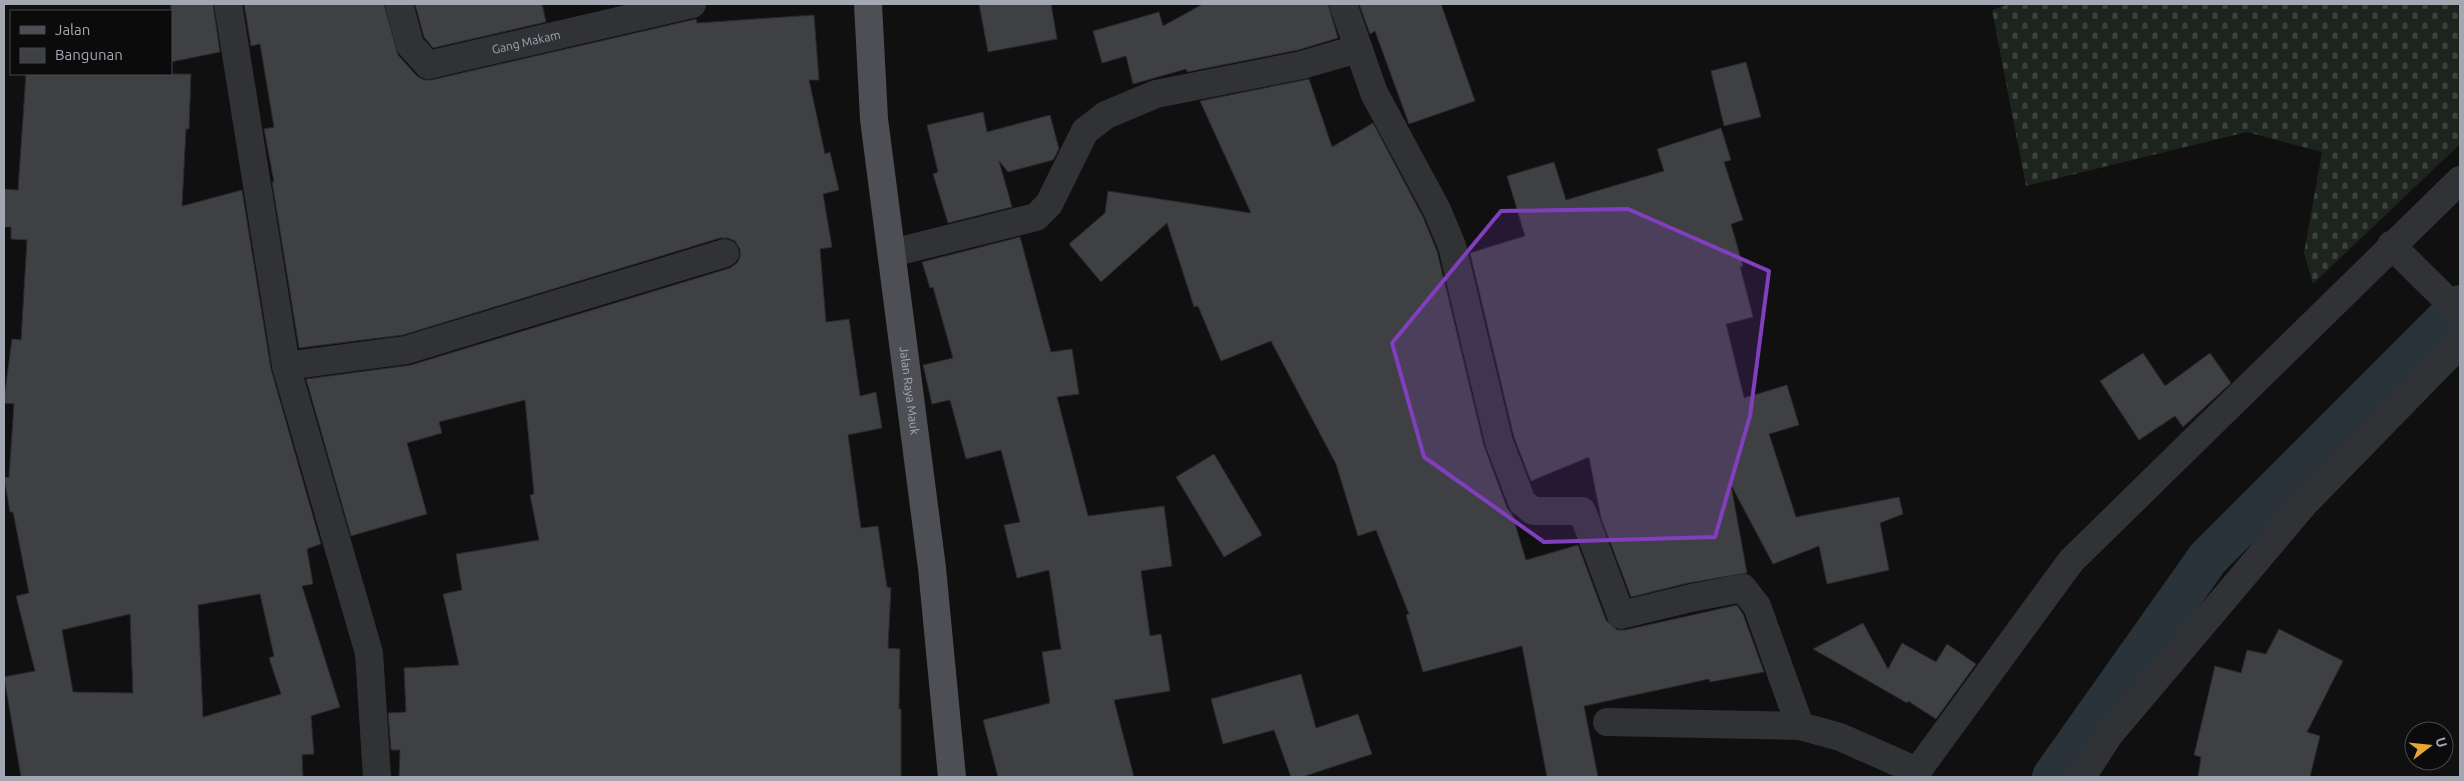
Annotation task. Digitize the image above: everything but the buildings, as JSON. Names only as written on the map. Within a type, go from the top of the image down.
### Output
[{"type":"main road","name":"Jalan Raya Mauk","points":[[868,4],[874,119],[932,568],[952,777]]},
{"type":"street","points":[[228,4],[286,366],[368,653],[377,777]]},
{"type":"street","name":"Gang Makam","points":[[399,4],[410,45],[428,65],[692,4]]},
{"type":"street","points":[[1343,4],[1357,49],[1374,93],[1393,132],[1437,210],[1452,246],[1499,442],[1522,502],[1533,511],[1582,511],[1620,615],[1743,588],[1757,606],[1800,726]]},
{"type":"street","points":[[892,253],[1036,217],[1049,204],[1085,131],[1106,115],[1156,94],[1302,65],[1357,49]]},
{"type":"street","points":[[1607,722],[1800,726],[1840,737],[1915,774],[2071,561],[2374,267],[2398,251],[2460,180]]},
{"type":"street","points":[[2398,251],[2460,313]]},
{"type":"street","points":[[286,366],[406,350],[725,252]]},
{"type":"street","points":[[2082,777],[2109,735],[2304,504],[2460,344]]},
{"type":"highlighted area","points":[[1628,209],[1769,271],[1750,416],[1715,537],[1544,542],[1424,457],[1392,343],[1501,211]]},
{"type":"green space","points":[[2009,4],[2460,4],[2460,144],[2313,284],[2304,253],[2322,152],[2247,132],[2026,186],[1992,10]]},
{"type":"waterway","points":[[2053,777],[2208,558],[2460,306]]}]
